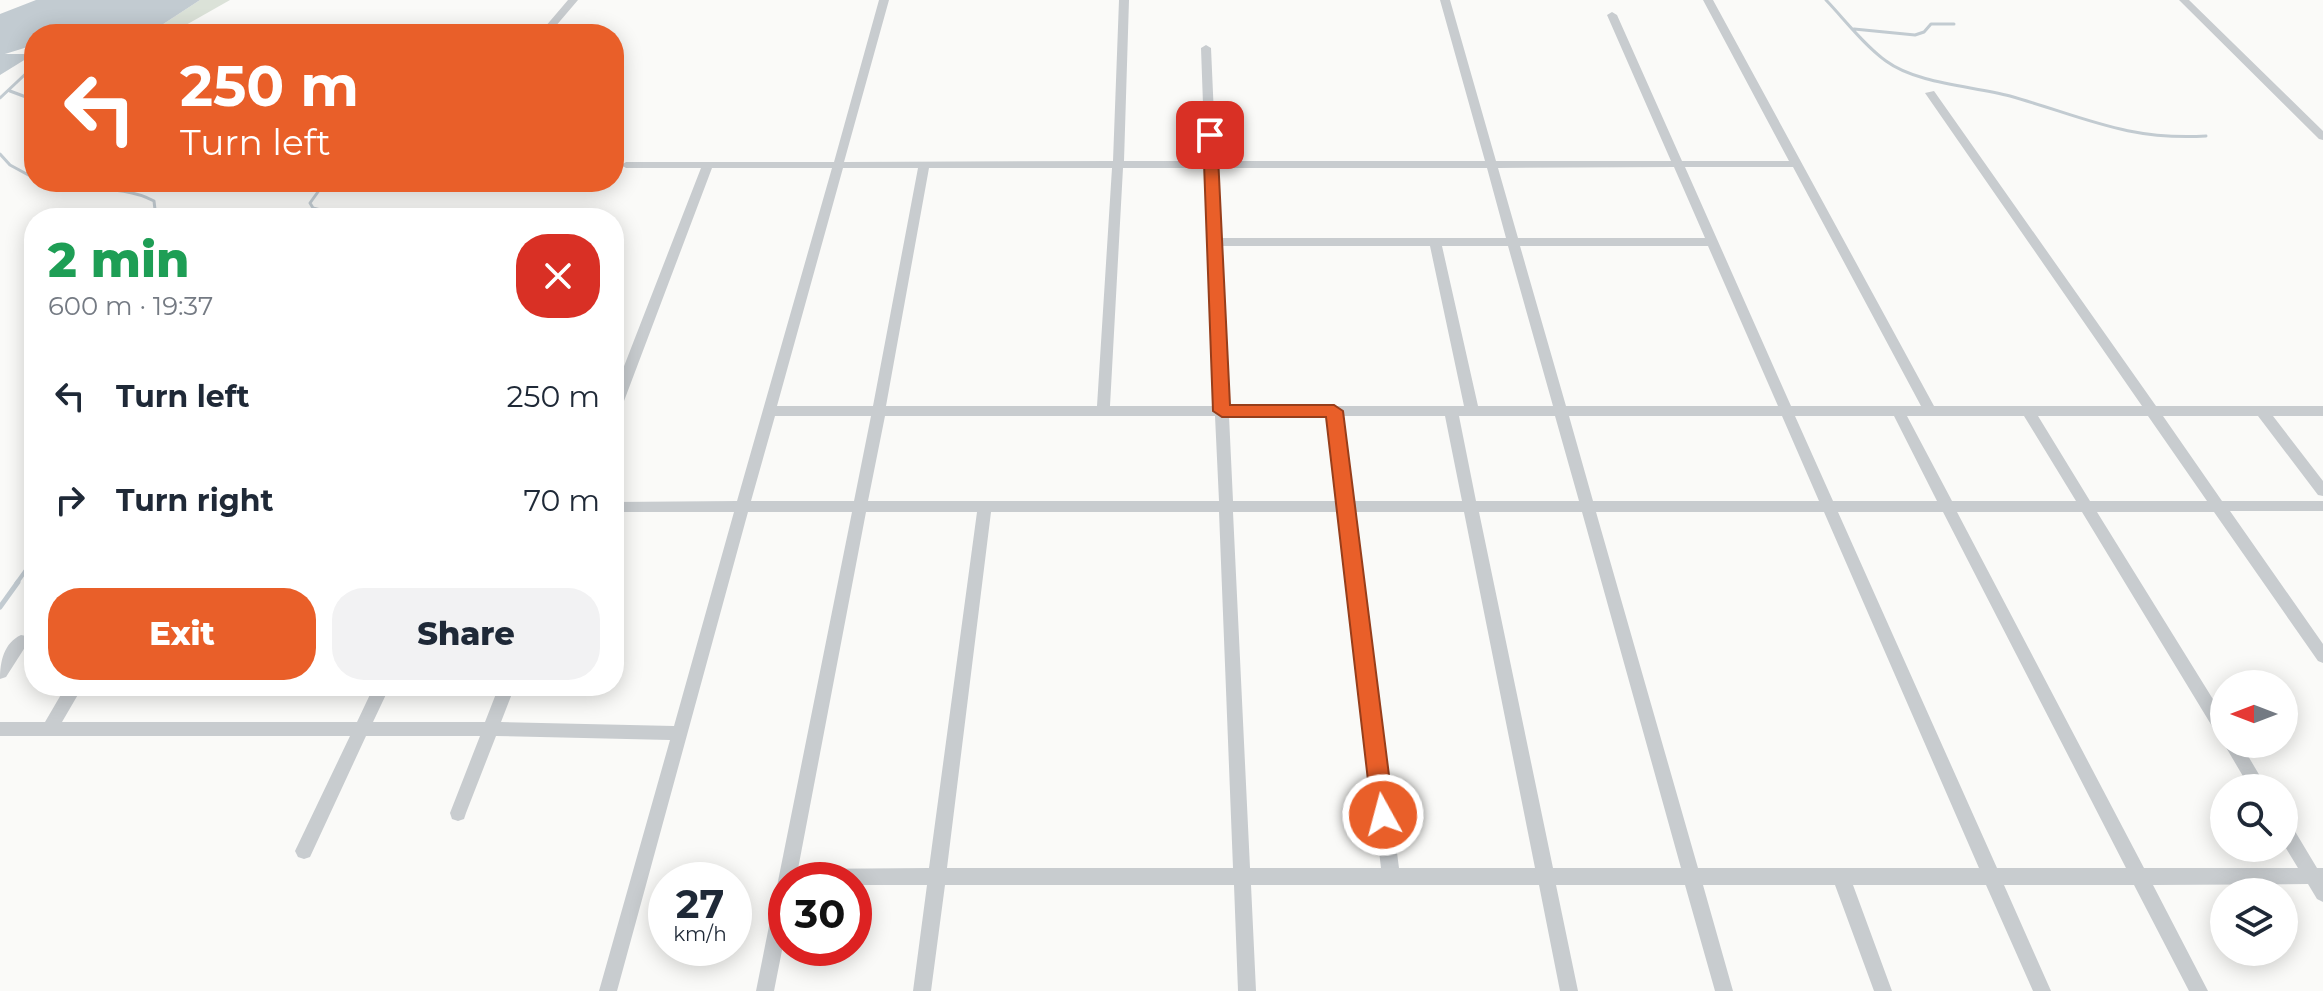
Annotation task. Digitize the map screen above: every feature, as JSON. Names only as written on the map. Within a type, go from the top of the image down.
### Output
[{"type":"street","points":[[553,24],[573,0]]},
{"type":"street","points":[[608,991],[884,0]]},
{"type":"street","points":[[1103,411],[1118,165],[1124,0]]},
{"type":"street","points":[[1445,0],[1724,991]]},
{"type":"street","points":[[1708,0],[1930,411]]},
{"type":"street","points":[[2184,0],[2323,137]]},
{"type":"street","points":[[1612,15],[2042,991]]},
{"type":"street","points":[[1206,48],[1247,991]]},
{"type":"street","points":[[1930,93],[2323,656]]},
{"type":"street","points":[[626,165],[1797,164]]},
{"type":"street","points":[[624,383],[708,165]]},
{"type":"street","points":[[791,862],[924,165]]},
{"type":"street","points":[[1214,242],[1712,242]]},
{"type":"street","points":[[1435,242],[1472,411]]},
{"type":"street","points":[[770,411],[2323,411]]},
{"type":"street","points":[[1334,411],[1391,877]]},
{"type":"street","points":[[1451,411],[1569,991]]},
{"type":"street","points":[[1898,411],[2199,991]]},
{"type":"street","points":[[2028,411],[2210,708]]},
{"type":"street","points":[[2262,411],[2323,491]]},
{"type":"street","points":[[624,507],[2323,506]]},
{"type":"street","points":[[922,991],[985,507]]},
{"type":"street","points":[[0,672],[21,641]]},
{"type":"street","points":[[49,729],[69,696]]},
{"type":"street","points":[[304,851],[377,696]]},
{"type":"street","points":[[458,813],[503,696]]},
{"type":"street","points":[[0,729],[491,729],[680,733]]},
{"type":"street","points":[[2298,848],[2318,876],[2323,893]]},
{"type":"street","points":[[1841,876],[1883,991]]},
{"type":"street","points":[[872,878],[2318,876]]},
{"type":"street","points":[[765,991],[770,966]]},
{"type":"shaded area","points":[[36,0],[200,0],[163,24],[24,24],[24,48],[5,54],[24,54],[24,60],[0,75],[0,14]]},
{"type":"shaded area","points":[[200,0],[230,0],[188,24],[163,24]]},
{"type":"waterway","points":[[1826,0],[1878,55],[1913,75],[2010,96],[2128,131],[2178,137],[2206,136]]},
{"type":"waterway","points":[[1854,29],[1915,35],[1924,32],[1931,24],[1954,24]]},
{"type":"waterway","points":[[0,98],[24,75]]},
{"type":"waterway","points":[[10,91],[24,96]]},
{"type":"waterway","points":[[0,154],[10,165],[24,173]]},
{"type":"waterway","points":[[128,192],[154,201],[155,208]]},
{"type":"waterway","points":[[313,208],[310,203],[318,192]]},
{"type":"waterway","points":[[16,584],[24,573]]},
{"type":"waterway","points":[[0,607],[18,582]]},
{"type":"route","points":[[1210,135],[1222,411],[1334,411],[1383,815]]}]
